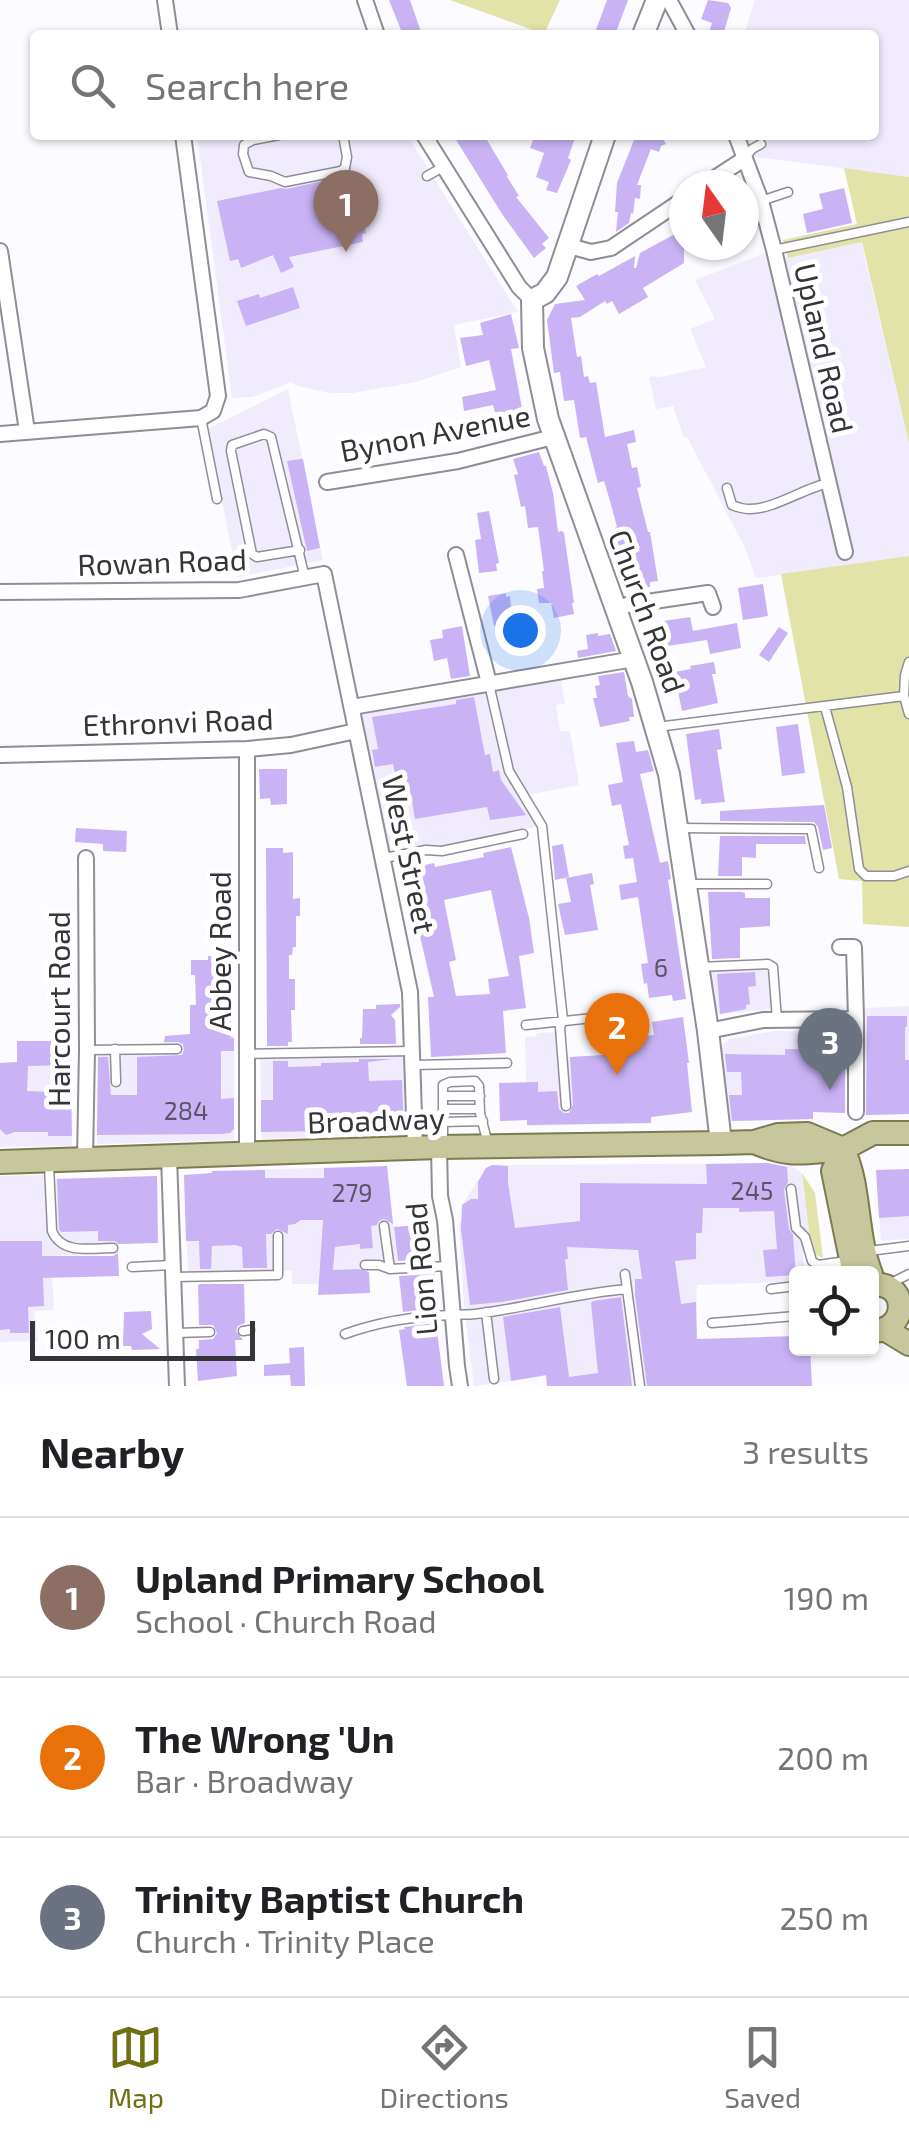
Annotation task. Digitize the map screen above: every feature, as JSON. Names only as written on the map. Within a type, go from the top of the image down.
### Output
[{"type":"main road","points":[[866,1266],[832,1171],[843,1149],[873,1133],[909,1133]]},
{"type":"main road","name":"Broadway","points":[[0,1162],[488,1146],[568,1135],[720,1143],[807,1134],[843,1149],[909,1146]]},
{"type":"main road","points":[[879,1281],[900,1296],[897,1319],[909,1344]]},
{"type":"street","points":[[165,0],[169,30]]},
{"type":"street","points":[[365,0],[374,30]]},
{"type":"street","points":[[645,30],[657,0]]},
{"type":"street","points":[[670,0],[685,30]]},
{"type":"street","points":[[0,434],[201,418],[212,411],[218,396],[184,140]]},
{"type":"street","points":[[427,140],[519,287],[532,300],[545,293],[557,277],[604,140]]},
{"type":"street","name":"Upland Road","points":[[738,140],[774,250],[845,552]]},
{"type":"street","points":[[726,170],[744,158]]},
{"type":"street","points":[[569,246],[592,252],[610,248],[669,208]]},
{"type":"street","points":[[0,252],[26,432]]},
{"type":"street","name":"Church Road","points":[[532,300],[533,348],[553,437],[657,727],[678,828],[720,1143]]},
{"type":"street","name":"Bynon Avenue","points":[[327,482],[458,461],[553,437]]},
{"type":"street","points":[[456,555],[489,684]]},
{"type":"street","name":"Rowan Road","points":[[0,592],[240,590],[324,574]]},
{"type":"street","name":"West Street","points":[[324,574],[410,992],[414,1148]]},
{"type":"street","points":[[616,609],[708,593],[713,607]]},
{"type":"street","points":[[352,707],[634,659]]},
{"type":"street","name":"Ethronvi Road","points":[[0,754],[246,749],[291,745],[356,731]]},
{"type":"street","name":"Abbey Road","points":[[246,749],[248,1154]]},
{"type":"street","name":"Harcourt Road","points":[[85,1159],[86,858]]},
{"type":"street","points":[[840,947],[854,947],[856,1112]]},
{"type":"street","points":[[708,1031],[777,1020],[856,1020]]},
{"type":"street","name":"Lion Road","points":[[439,1147],[440,1196],[460,1386]]},
{"type":"street","points":[[169,1157],[177,1386]]},
{"type":"lane","points":[[252,140],[244,145],[248,172],[285,182],[340,171],[347,164],[344,140]]},
{"type":"lane","points":[[744,158],[761,144]]},
{"type":"lane","points":[[427,176],[443,166]]},
{"type":"lane","points":[[761,201],[788,192]]},
{"type":"lane","points":[[774,250],[909,222]]},
{"type":"lane","points":[[201,418],[217,499]]},
{"type":"lane","points":[[300,550],[257,557],[252,554],[232,445],[264,434],[271,437],[300,550],[305,578]]},
{"type":"lane","points":[[727,488],[732,505],[750,510],[829,482]]},
{"type":"lane","points":[[909,662],[904,696],[909,714]]},
{"type":"lane","points":[[489,684],[509,772],[542,826],[563,1020],[560,1027],[566,1106]]},
{"type":"lane","points":[[657,727],[904,696]]},
{"type":"lane","points":[[825,707],[847,787],[859,869],[866,876],[894,876],[909,871]]},
{"type":"lane","points":[[678,828],[810,828],[819,868]]},
{"type":"lane","points":[[384,858],[523,834]]},
{"type":"lane","points":[[686,884],[766,884]]},
{"type":"lane","points":[[698,967],[773,967],[777,1020]]},
{"type":"lane","points":[[526,1025],[630,1014]]},
{"type":"lane","points":[[116,1049],[116,1082]]},
{"type":"lane","points":[[87,1050],[177,1049]]},
{"type":"lane","points":[[247,1054],[507,1062]]},
{"type":"lane","points":[[439,1147],[443,1136],[443,1086],[475,1081],[488,1146]]},
{"type":"lane","points":[[443,1096],[480,1096]]},
{"type":"lane","points":[[443,1109],[480,1109]]},
{"type":"lane","points":[[443,1122],[484,1121]]},
{"type":"lane","points":[[49,1160],[52,1231],[56,1239],[64,1247],[112,1248]]},
{"type":"lane","points":[[791,1189],[796,1228],[805,1237],[814,1266]]},
{"type":"lane","points":[[384,1226],[390,1269]]},
{"type":"lane","points":[[132,1267],[278,1274],[278,1236]]},
{"type":"lane","points":[[879,1266],[909,1246]]},
{"type":"lane","points":[[364,1265],[390,1269],[448,1266]]},
{"type":"lane","points":[[879,1273],[909,1274]]},
{"type":"lane","points":[[625,1274],[640,1386]]},
{"type":"lane","points":[[770,1289],[789,1287]]},
{"type":"lane","points":[[346,1334],[376,1324],[470,1315],[627,1289]]},
{"type":"lane","points":[[486,1312],[494,1379]]},
{"type":"lane","points":[[712,1323],[789,1317]]},
{"type":"lane","points":[[175,1333],[210,1332]]},
{"type":"shaded area","points":[[755,0],[909,0],[909,177],[756,157],[748,140],[879,140],[879,30],[746,30]]},
{"type":"shaded area","points":[[198,140],[410,140],[518,312],[454,325],[461,367],[416,382],[330,393],[291,382],[253,397],[232,398]]},
{"type":"shaded area","points":[[861,241],[909,443],[909,556],[756,578],[744,546],[687,437],[684,438],[673,406],[656,409],[649,377],[706,367],[690,329],[715,319],[695,280],[747,260],[759,260],[759,255],[765,253],[788,258]]},
{"type":"shaded area","points":[[288,389],[323,560],[237,577],[208,429]]},
{"type":"shaded area","points":[[560,673],[565,704],[556,705],[560,731],[570,731],[579,785],[522,796],[540,826],[385,857],[357,709]]},
{"type":"shaded area","points":[[776,962],[781,1008],[715,1015],[708,963]]},
{"type":"shaded area","points":[[909,1006],[909,1114],[865,1115],[863,1008]]},
{"type":"shaded area","points":[[234,1031],[234,1140],[97,1144],[98,1046],[164,1046],[165,1036]]},
{"type":"shaded area","points":[[774,1031],[812,1031],[813,1119],[730,1121],[719,1048],[729,1039]]},
{"type":"shaded area","points":[[557,1032],[559,1058],[603,1055],[602,1040],[642,1036],[651,1123],[527,1126],[525,1037]]},
{"type":"shaded area","points":[[72,1041],[72,1146],[0,1147],[0,1063],[17,1062]]},
{"type":"shaded area","points":[[404,1048],[404,1133],[262,1139],[260,1052]]},
{"type":"shaded area","points":[[787,1163],[802,1173],[811,1247],[803,1248],[804,1266],[789,1266],[789,1281],[697,1285],[693,1386],[547,1386],[546,1376],[474,1386],[459,1223],[462,1205],[492,1165]]},
{"type":"shaded area","points":[[387,1166],[398,1266],[388,1265],[383,1259],[361,1260],[360,1269],[333,1270],[334,1259],[321,1257],[319,1284],[292,1284],[292,1271],[188,1273],[184,1176],[212,1171]]},
{"type":"shaded area","points":[[909,1169],[909,1239],[881,1241],[876,1170]]},
{"type":"shaded area","points":[[46,1175],[47,1179],[157,1176],[158,1205],[131,1206],[131,1244],[119,1244],[118,1253],[51,1256],[54,1310],[34,1311],[38,1341],[0,1342],[0,1176]]},
{"type":"green space","points":[[450,0],[560,0],[546,30],[533,30]]},
{"type":"green space","points":[[844,168],[909,177],[909,443],[862,242],[788,258],[783,240],[857,224]]},
{"type":"green space","points":[[909,556],[909,927],[863,924],[862,881],[839,879],[781,574]]},
{"type":"green space","points":[[802,1173],[815,1193],[823,1258],[811,1247]]},
{"type":"building","points":[[389,0],[410,0],[420,30],[401,30]]},
{"type":"building","points":[[607,0],[628,0],[617,30],[596,30]]},
{"type":"building","points":[[708,0],[728,3],[731,8],[724,30],[710,30],[712,23],[701,19]]},
{"type":"building","points":[[456,140],[487,140],[519,196],[516,197],[549,238],[542,244],[546,248],[534,258]]},
{"type":"building","points":[[533,140],[574,140],[568,158],[571,160],[557,193],[546,190],[549,182],[536,177],[544,153],[530,148]]},
{"type":"building","points":[[634,140],[664,140],[666,144],[659,152],[651,149],[637,185],[641,185],[640,199],[635,198],[629,223],[616,232],[617,183]]},
{"type":"building","points":[[350,175],[357,213],[362,212],[366,233],[362,234],[363,242],[289,257],[294,267],[281,273],[273,255],[241,268],[238,259],[230,261],[217,201]]},
{"type":"building","points":[[844,188],[852,223],[807,233],[803,214],[823,209],[819,194]]},
{"type":"building","points":[[669,237],[669,260],[684,263],[643,288],[648,297],[619,314],[612,301],[605,301],[580,317],[571,318],[584,377],[588,376],[590,383],[596,382],[605,437],[634,430],[636,442],[627,444],[632,468],[637,467],[641,487],[637,488],[658,581],[628,594],[610,501],[604,481],[598,483],[586,437],[580,438],[574,400],[564,401],[560,372],[554,373],[547,320],[555,304],[585,300],[576,286],[635,256],[636,268],[640,253]]},
{"type":"building","points":[[293,287],[300,308],[246,326],[237,301]]},
{"type":"building","points":[[511,314],[519,348],[511,349],[526,430],[506,435],[501,414],[495,412],[493,405],[464,411],[462,397],[496,390],[489,360],[466,366],[460,338],[483,335],[480,323]]},
{"type":"building","points":[[539,452],[553,493],[558,532],[564,533],[574,603],[574,614],[554,618],[551,603],[539,603],[537,589],[544,588],[544,571],[538,527],[528,528],[514,475],[518,474],[513,459]]},
{"type":"building","points":[[303,459],[320,548],[307,551],[287,461]]},
{"type":"building","points":[[489,511],[499,563],[497,571],[479,573],[475,540],[481,539],[477,513]]},
{"type":"building","points":[[763,584],[768,616],[743,620],[738,588]]},
{"type":"building","points":[[506,593],[506,597],[510,596],[512,624],[494,626],[488,596]]},
{"type":"building","points":[[690,617],[693,631],[737,623],[741,648],[710,654],[707,640],[661,647],[657,622]]},
{"type":"building","points":[[462,626],[470,676],[451,679],[447,658],[434,661],[430,640],[443,638],[442,630]]},
{"type":"building","points":[[779,627],[788,633],[769,662],[759,655]]},
{"type":"building","points":[[610,634],[616,651],[578,658],[577,651],[588,649],[586,635]]},
{"type":"building","points":[[714,662],[716,674],[712,674],[718,703],[682,711],[674,672]]},
{"type":"building","points":[[624,672],[634,717],[600,727],[593,698],[597,698],[595,686],[600,685],[598,676]]},
{"type":"building","points":[[474,697],[485,755],[490,754],[493,772],[499,770],[501,780],[526,815],[490,820],[487,807],[415,819],[409,785],[403,786],[401,773],[395,774],[393,764],[375,767],[372,750],[378,749],[372,717],[456,704],[456,700]]},
{"type":"building","points":[[798,724],[805,773],[782,776],[776,727]]},
{"type":"building","points":[[719,729],[722,749],[717,750],[725,802],[701,804],[701,799],[695,800],[686,734]]},
{"type":"building","points":[[634,741],[636,752],[648,750],[654,771],[640,774],[660,863],[668,861],[686,999],[673,1001],[672,995],[649,998],[641,964],[648,963],[638,897],[621,900],[619,885],[637,882],[633,858],[625,859],[623,846],[629,845],[621,804],[612,806],[608,785],[623,782],[616,743]]},
{"type":"building","points":[[259,769],[287,769],[287,804],[271,805],[270,798],[260,799]]},
{"type":"building","points":[[824,805],[832,848],[823,850],[814,822],[720,821],[720,811]]},
{"type":"building","points":[[76,828],[127,831],[126,852],[103,851],[103,844],[75,842]]},
{"type":"building","points":[[720,836],[805,836],[806,844],[756,844],[756,858],[742,857],[742,876],[718,876]]},
{"type":"building","points":[[563,844],[569,877],[555,880],[552,846]]},
{"type":"building","points":[[511,847],[534,953],[519,956],[526,1008],[503,1011],[506,1053],[431,1057],[428,997],[434,997],[407,869],[484,857],[483,853]],"holes":[[[491,890],[509,976],[488,979],[490,994],[456,996],[449,962],[456,960],[444,900]]]},
{"type":"building","points":[[266,848],[293,852],[293,899],[300,898],[296,947],[289,955],[289,979],[295,979],[295,1010],[291,1010],[292,1042],[288,1046],[267,1046]]},
{"type":"building","points":[[592,873],[594,884],[590,885],[598,930],[565,935],[558,904],[571,902],[566,878]]},
{"type":"building","points":[[708,892],[741,892],[745,898],[770,898],[770,926],[740,928],[740,958],[712,959]]},
{"type":"building","points":[[208,956],[228,956],[229,1020],[234,1051],[221,1051],[221,1099],[234,1098],[234,1129],[221,1134],[97,1135],[98,1057],[108,1057],[111,1095],[137,1095],[137,1057],[182,1055],[183,1044],[164,1042],[165,1036],[190,1034],[190,1005],[196,1005],[191,960],[208,960]]},
{"type":"building","points":[[755,972],[756,986],[748,987],[750,1004],[746,1009],[720,1014],[717,974]]},
{"type":"building","points":[[400,1004],[391,1015],[395,1020],[396,1044],[360,1044],[363,1009]]},
{"type":"building","points":[[867,1016],[907,1016],[909,1114],[866,1115]]},
{"type":"building","points":[[683,1017],[692,1112],[651,1117],[651,1123],[527,1125],[527,1120],[500,1121],[499,1083],[538,1082],[538,1092],[557,1091],[559,1109],[569,1113],[573,1105],[570,1057],[604,1055],[602,1040],[654,1035],[652,1022]]},
{"type":"building","points":[[845,1030],[845,1113],[813,1112],[813,1119],[732,1121],[729,1095],[742,1095],[741,1072],[727,1072],[725,1054],[785,1055],[785,1049],[812,1049],[812,1031]]},
{"type":"building","points":[[17,1041],[72,1041],[71,1065],[28,1066],[27,1091],[71,1093],[72,1136],[48,1136],[48,1132],[6,1135],[0,1129],[0,1063],[17,1062]]},
{"type":"building","points":[[393,1059],[368,1062],[369,1081],[402,1080],[404,1130],[261,1132],[261,1100],[273,1100],[273,1061],[288,1061],[288,1067]]},
{"type":"building","points":[[767,1163],[787,1167],[784,1190],[795,1266],[789,1266],[789,1275],[766,1277],[763,1250],[777,1249],[774,1211],[703,1208],[702,1233],[696,1233],[696,1259],[675,1261],[681,1304],[696,1302],[697,1339],[789,1336],[789,1356],[810,1356],[812,1386],[647,1386],[635,1295],[635,1279],[642,1279],[638,1250],[567,1247],[568,1290],[470,1305],[462,1205],[478,1199],[478,1182],[486,1168],[508,1166],[515,1228],[580,1221],[580,1183],[707,1184],[706,1164]]},
{"type":"building","points":[[387,1166],[393,1224],[384,1219],[371,1226],[373,1248],[360,1249],[360,1244],[335,1247],[333,1270],[369,1272],[370,1293],[318,1295],[323,1220],[301,1220],[288,1225],[288,1234],[277,1229],[266,1234],[267,1268],[243,1268],[242,1247],[235,1245],[212,1246],[211,1269],[200,1269],[199,1241],[186,1241],[184,1175],[265,1170],[265,1178],[324,1178],[324,1168]]},
{"type":"building","points":[[909,1169],[909,1216],[879,1218],[876,1170]]},
{"type":"building","points":[[157,1176],[158,1243],[119,1244],[98,1241],[98,1231],[59,1229],[57,1179]]},
{"type":"building","points":[[431,1224],[435,1259],[398,1261],[394,1227]]},
{"type":"building","points":[[0,1241],[42,1241],[42,1256],[118,1253],[119,1276],[43,1278],[44,1306],[28,1307],[29,1333],[10,1333],[10,1329],[0,1330]]},
{"type":"building","points":[[435,1274],[435,1308],[403,1312],[399,1276]]},
{"type":"building","points":[[200,1284],[244,1284],[245,1323],[236,1331],[243,1340],[235,1340],[237,1376],[198,1381],[199,1340],[213,1339],[217,1333],[213,1325],[199,1325]]},
{"type":"building","points":[[621,1297],[632,1386],[547,1386],[546,1375],[511,1381],[503,1317],[560,1307],[569,1377],[598,1373],[591,1303]]},
{"type":"building","points":[[151,1311],[152,1329],[142,1334],[160,1349],[132,1350],[131,1346],[123,1346],[124,1312]]},
{"type":"building","points":[[436,1323],[444,1386],[407,1386],[399,1330]]},
{"type":"building","points":[[304,1347],[305,1386],[291,1386],[290,1375],[264,1376],[264,1365],[290,1363],[289,1348]]},
{"type":"place","name":"Upland Primary School","points":[[346,252]]},
{"type":"place","name":"The Wrong 'Un","points":[[617,1075]]},
{"type":"place","name":"Trinity Baptist Church","points":[[830,1090]]}]
